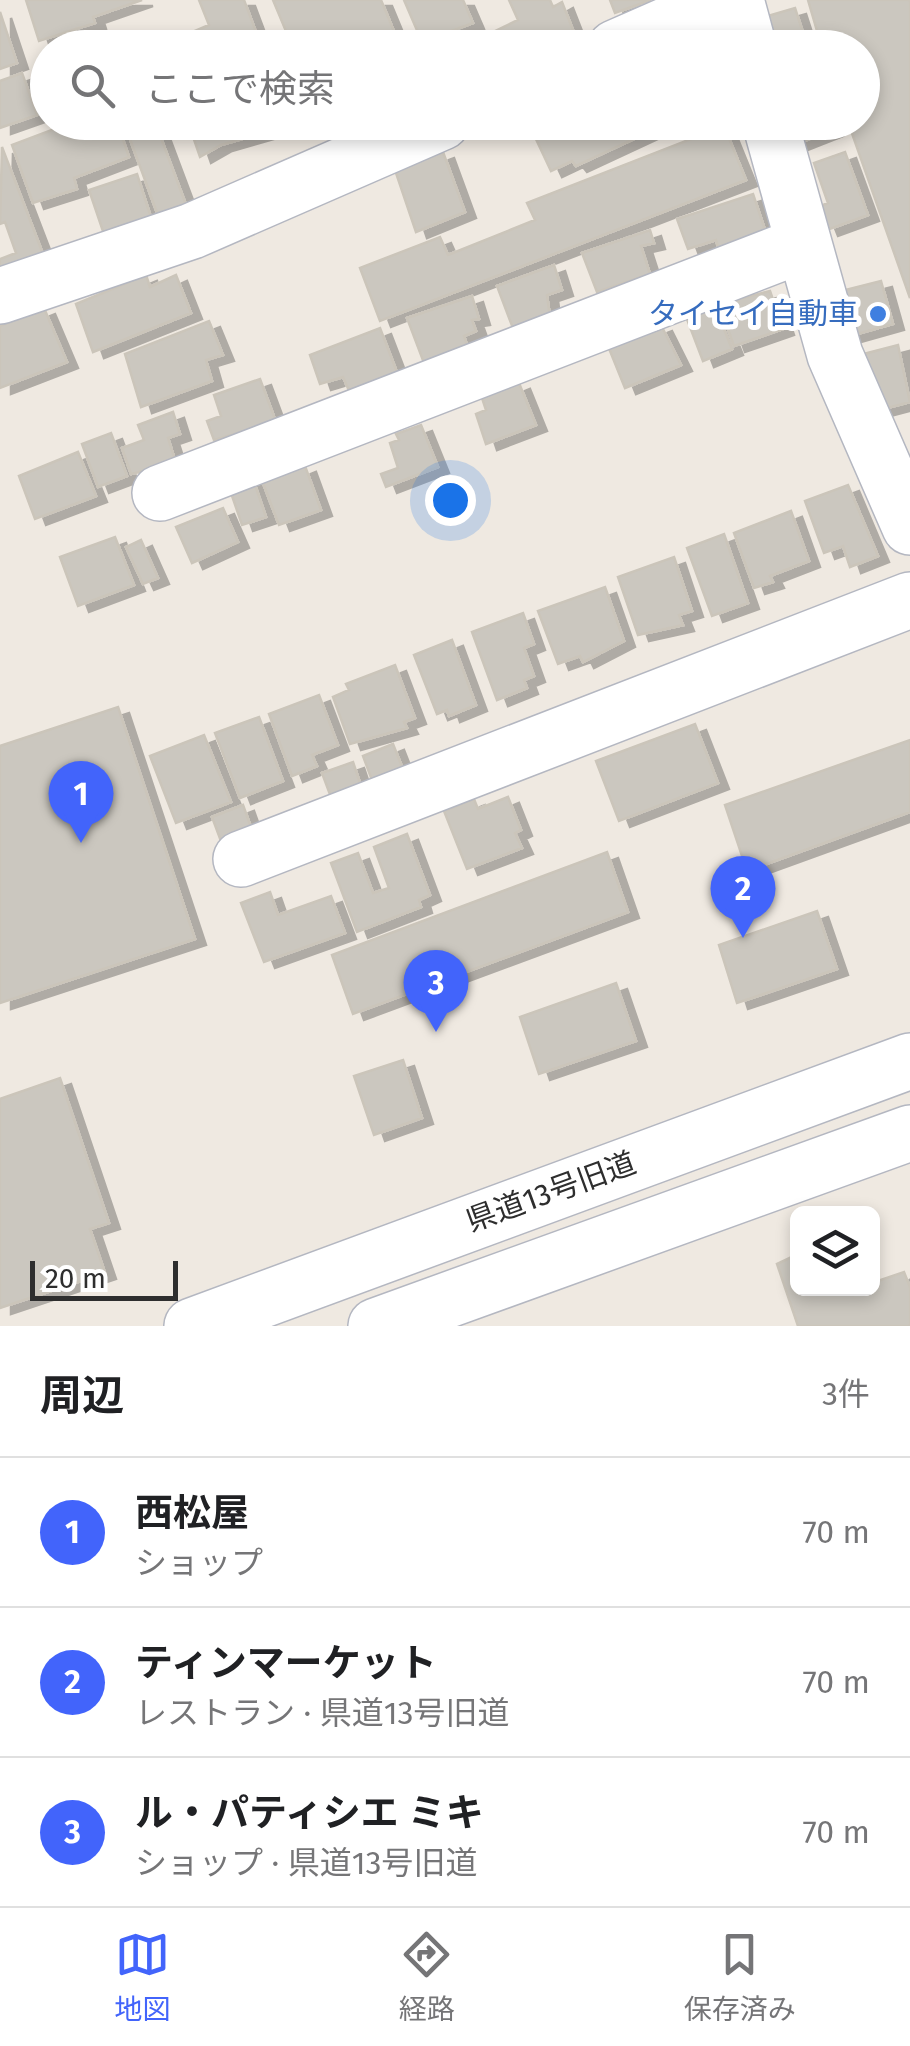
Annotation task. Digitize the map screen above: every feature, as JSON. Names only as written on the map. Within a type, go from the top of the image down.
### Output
[{"type":"street","points":[[656,30],[724,0]]},
{"type":"street","points":[[736,0],[744,30]]},
{"type":"street","points":[[0,296],[192,231],[401,140]]},
{"type":"street","points":[[775,140],[834,355],[910,527]]},
{"type":"street","points":[[160,494],[804,244]]},
{"type":"street","points":[[240,859],[910,600]]},
{"type":"street","name":"県道13号旧道","points":[[192,1326],[910,1061]]},
{"type":"street","points":[[376,1326],[910,1133]]},
{"type":"building","points":[[26,0],[142,0],[93,17],[95,23],[73,30],[36,30]]},
{"type":"building","points":[[199,0],[244,0],[255,30],[197,30],[209,25]]},
{"type":"building","points":[[273,0],[381,0],[394,30],[286,30]]},
{"type":"building","points":[[404,0],[463,0],[473,23],[454,30],[417,30]]},
{"type":"building","points":[[509,0],[550,0],[553,7],[562,2],[573,30],[497,30],[518,20]]},
{"type":"building","points":[[610,0],[651,0],[615,13]]},
{"type":"building","points":[[808,0],[910,0],[910,298],[854,140],[880,140],[880,30],[817,30]]},
{"type":"building","points":[[795,8],[802,30],[768,30],[764,17]]},
{"type":"building","points":[[0,12],[17,63],[0,69]]},
{"type":"building","points":[[22,73],[30,95],[30,117],[0,128],[0,81]]},
{"type":"building","points":[[30,138],[123,140],[129,157],[74,178],[77,189],[33,203],[12,145]]},
{"type":"building","points":[[130,140],[162,140],[191,218],[163,229]]},
{"type":"building","points":[[194,140],[238,140],[221,145],[200,157]]},
{"type":"building","points":[[330,140],[359,140],[336,155]]},
{"type":"building","points":[[536,140],[632,140],[576,166],[572,161],[551,171]]},
{"type":"building","points":[[688,140],[730,140],[746,180],[380,321],[360,268],[440,237],[448,255],[535,220],[527,203]]},
{"type":"building","points":[[2,147],[51,275],[0,293],[0,259],[16,253],[5,222],[0,224]]},
{"type":"building","points":[[443,152],[465,212],[416,232],[395,170]]},
{"type":"building","points":[[845,152],[868,215],[827,230],[818,207],[828,203],[814,163]]},
{"type":"building","points":[[137,174],[155,230],[108,246],[89,190]]},
{"type":"building","points":[[753,194],[768,239],[721,257],[716,240],[688,249],[677,219]]},
{"type":"building","points":[[650,230],[654,243],[641,246],[650,274],[597,292],[582,253]]},
{"type":"building","points":[[554,265],[562,290],[547,295],[550,317],[514,331],[497,286]]},
{"type":"building","points":[[146,275],[150,287],[176,275],[191,313],[93,352],[76,304]]},
{"type":"building","points":[[881,281],[893,324],[843,338],[830,294]]},
{"type":"building","points":[[770,291],[783,329],[734,346],[719,304]]},
{"type":"building","points":[[472,296],[479,319],[472,320],[476,331],[464,336],[468,348],[424,363],[407,318]]},
{"type":"building","points":[[713,302],[732,349],[703,361],[685,314]]},
{"type":"building","points":[[44,308],[67,362],[0,388],[0,326]]},
{"type":"building","points":[[209,321],[223,355],[206,360],[212,381],[141,407],[125,354]]},
{"type":"building","points":[[661,325],[681,365],[625,388],[608,346]]},
{"type":"building","points":[[380,328],[398,375],[350,393],[343,377],[320,384],[310,355]]},
{"type":"building","points":[[898,345],[910,402],[872,412],[856,356]]},
{"type":"building","points":[[260,379],[276,422],[214,440],[207,421],[221,416],[214,395]]},
{"type":"building","points":[[519,383],[536,425],[486,444],[476,414],[486,410],[482,398]]},
{"type":"building","points":[[173,412],[180,434],[168,438],[176,463],[131,474],[122,448],[144,440],[138,425]]},
{"type":"building","points":[[421,425],[438,467],[386,487],[381,474],[398,468],[390,443],[399,440],[396,434]]},
{"type":"building","points":[[111,433],[127,476],[98,487],[82,444]]},
{"type":"building","points":[[78,452],[96,496],[35,519],[19,476]]},
{"type":"building","points":[[305,466],[321,510],[279,525],[263,483]]},
{"type":"building","points":[[253,479],[266,517],[242,525],[229,487]]},
{"type":"building","points":[[848,485],[878,556],[850,567],[843,546],[824,553],[805,501]]},
{"type":"building","points":[[223,508],[238,542],[192,563],[176,527]]},
{"type":"building","points":[[791,511],[809,561],[770,576],[773,582],[754,588],[734,533]]},
{"type":"building","points":[[724,534],[748,603],[712,616],[687,548]]},
{"type":"building","points":[[115,537],[134,585],[78,606],[60,557]]},
{"type":"building","points":[[141,540],[158,578],[143,584],[126,547]]},
{"type":"building","points":[[674,557],[692,611],[679,615],[683,625],[638,635],[618,577]]},
{"type":"building","points":[[605,587],[624,641],[583,662],[580,656],[558,664],[538,611]]},
{"type":"building","points":[[523,613],[534,644],[524,648],[534,676],[524,680],[527,688],[497,700],[472,632]]},
{"type":"building","points":[[452,640],[476,705],[449,716],[447,710],[437,714],[414,655]]},
{"type":"building","points":[[395,665],[415,718],[404,722],[407,728],[350,744],[333,697],[349,690],[346,684]]},
{"type":"building","points":[[319,695],[338,745],[312,755],[317,766],[292,776],[269,714]]},
{"type":"building","points":[[118,707],[195,939],[0,1003],[0,746]]},
{"type":"building","points":[[259,717],[283,781],[240,798],[215,733]]},
{"type":"building","points":[[695,724],[718,783],[619,821],[596,761]]},
{"type":"building","points":[[204,735],[231,802],[176,823],[150,756]]},
{"type":"building","points":[[910,740],[910,812],[747,871],[725,805]]},
{"type":"building","points":[[393,744],[404,772],[373,783],[363,756]]},
{"type":"building","points":[[353,762],[362,789],[332,800],[322,773]]},
{"type":"building","points":[[508,797],[521,830],[515,833],[522,848],[467,869],[444,811],[474,799],[478,809]]},
{"type":"building","points":[[243,805],[253,833],[222,844],[212,817]]},
{"type":"building","points":[[407,834],[430,895],[419,900],[421,907],[357,932],[331,863],[358,853],[373,893],[389,888],[374,847]]},
{"type":"building","points":[[607,852],[628,912],[353,1014],[332,955]]},
{"type":"building","points":[[270,892],[278,915],[331,896],[345,933],[264,962],[241,903]]},
{"type":"building","points":[[817,911],[837,969],[737,1003],[719,945]]},
{"type":"building","points":[[616,983],[636,1041],[539,1074],[520,1017]]},
{"type":"building","points":[[403,1060],[422,1118],[374,1135],[354,1076]]},
{"type":"building","points":[[60,1078],[109,1223],[90,1229],[105,1273],[0,1308],[0,1099]]},
{"type":"building","points":[[790,1258],[790,1296],[880,1296],[880,1280],[904,1272],[910,1287],[910,1326],[798,1326],[777,1264]]},
{"type":"place","name":"タイセイ自動車","points":[[878,314]]},
{"type":"place","name":"西松屋","points":[[81,843]]},
{"type":"place","name":"ティンマーケット","points":[[743,938]]},
{"type":"place","name":"ル・パティシエ ミキ","points":[[436,1032]]}]
